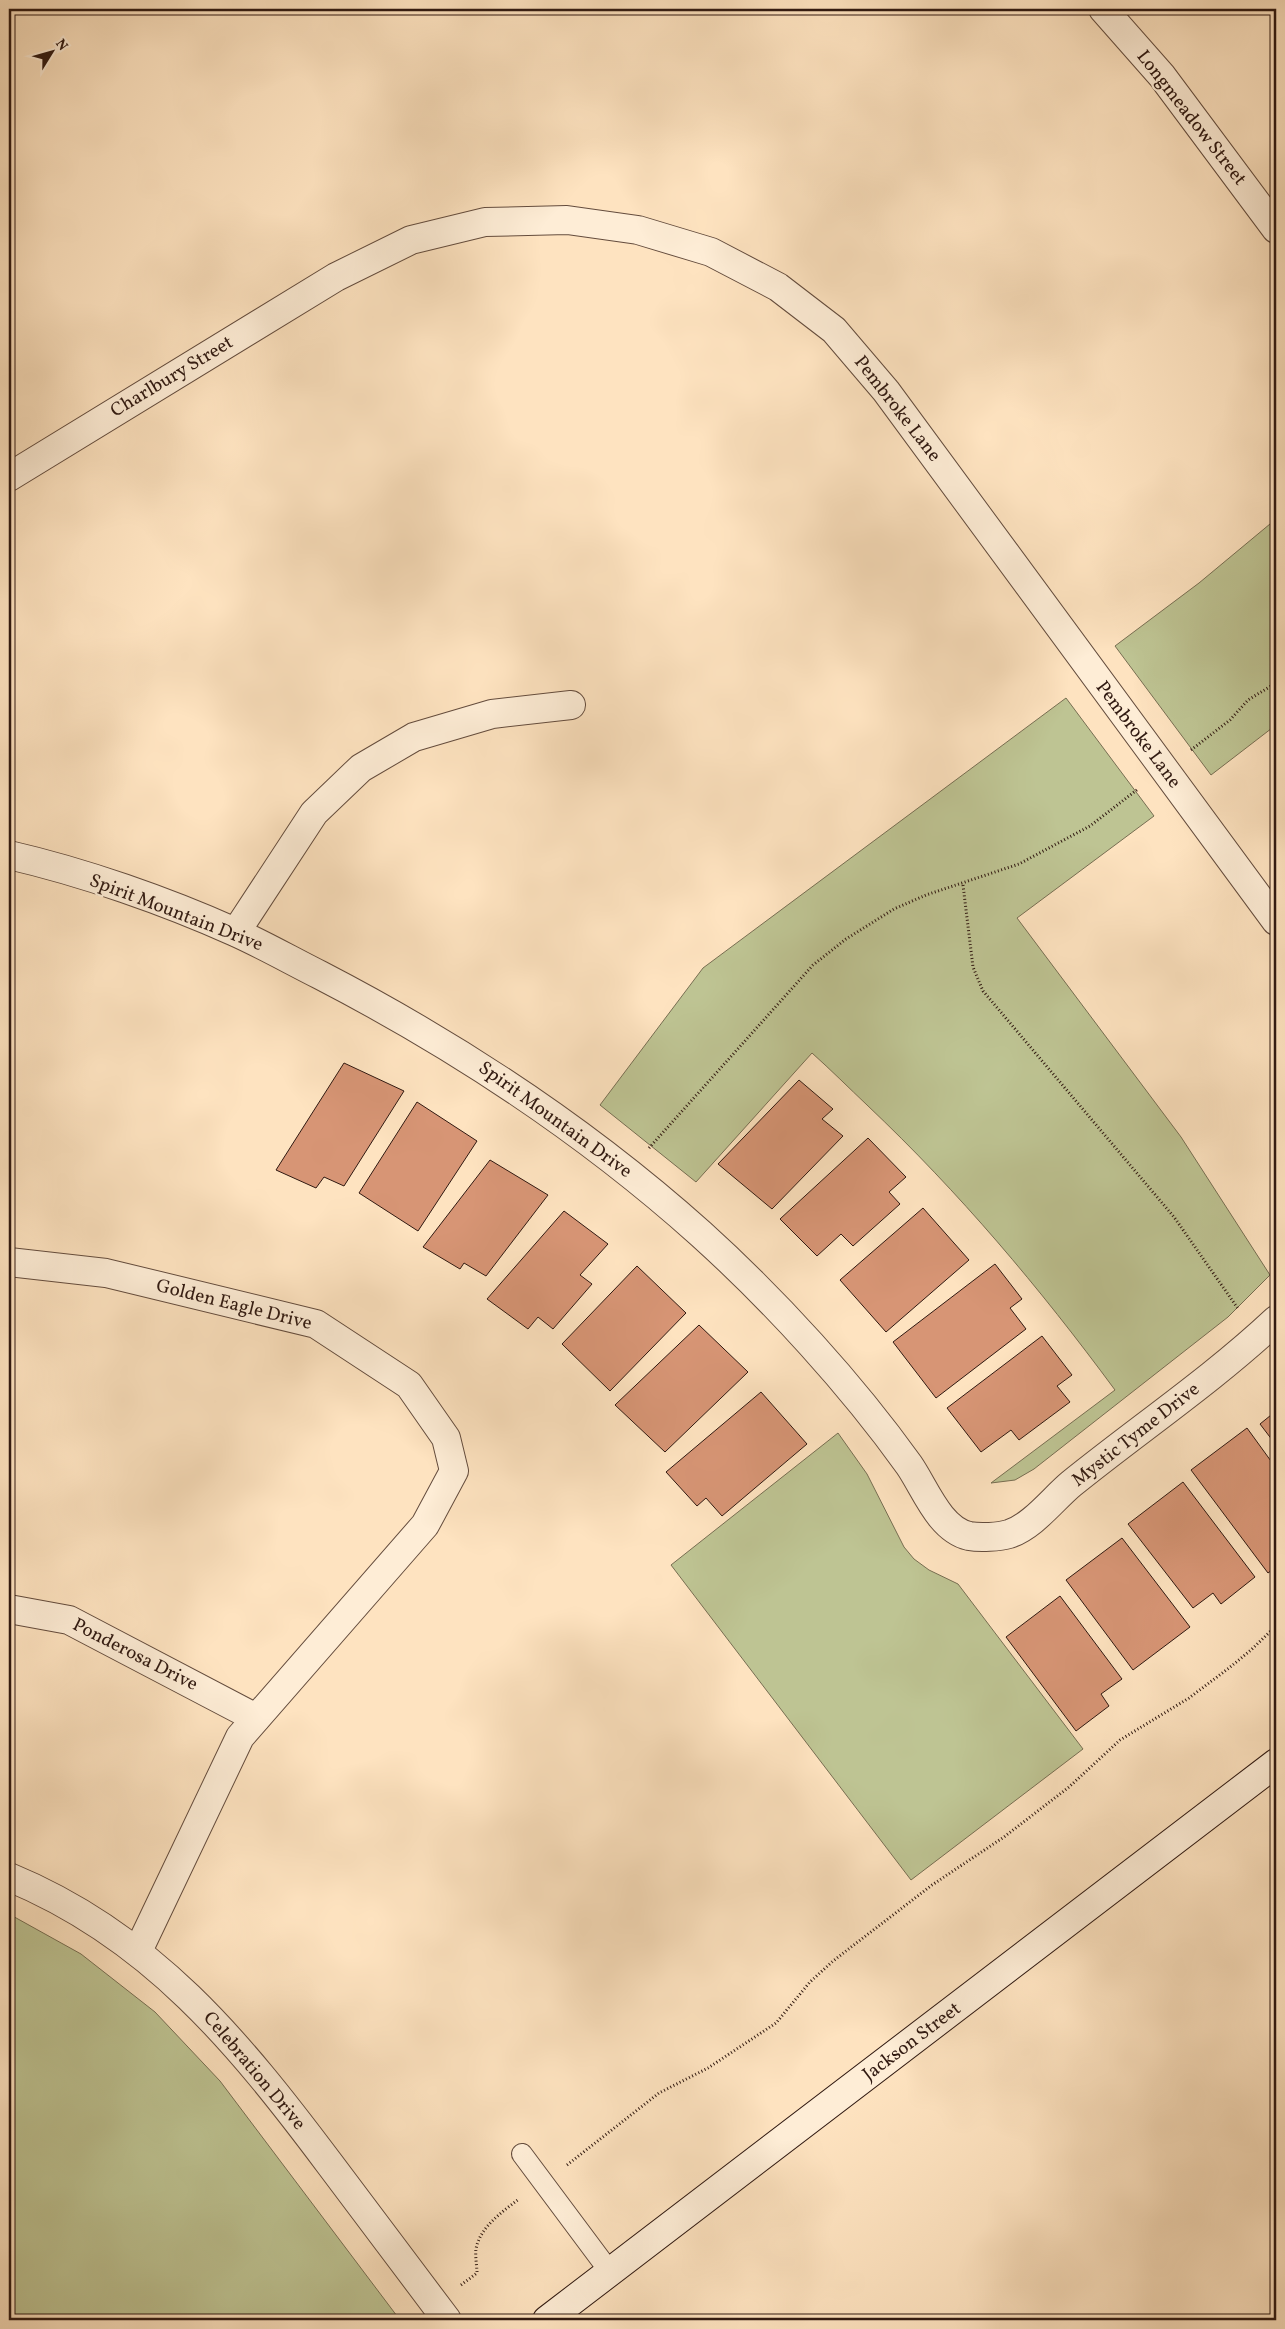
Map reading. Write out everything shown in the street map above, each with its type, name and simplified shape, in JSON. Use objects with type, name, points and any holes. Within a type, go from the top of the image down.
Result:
[{"type":"street","name":"Longmeadow Street","points":[[1103,9],[1162,76],[1276,229]]},
{"type":"street","name":"Pembroke Lane","points":[[336,277],[411,240],[485,222],[567,220],[638,230],[711,252],[778,287],[834,330],[886,392],[1276,921]]},
{"type":"street","name":"Charlbury Street","points":[[9,476],[336,277]]},
{"type":"street","points":[[236,932],[314,813],[361,768],[414,737],[492,714],[571,705]]},
{"type":"street","name":"Spirit Mountain Drive","points":[[9,855],[103,882],[236,932],[397,1015],[482,1067],[628,1171],[704,1237],[840,1378],[908,1464],[947,1524],[968,1536],[990,1536]]},
{"type":"street","name":"Golden Eagle Drive","points":[[9,1262],[106,1273],[316,1324],[409,1385],[446,1438],[454,1471],[425,1525],[256,1718]]},
{"type":"street","name":"Mystic Tyme Drive","points":[[990,1536],[1010,1534],[1030,1522],[1070,1486],[1242,1352],[1276,1320]]},
{"type":"street","name":"Ponderosa Drive","points":[[9,1609],[69,1620],[256,1718]]},
{"type":"street","points":[[138,1951],[240,1737],[256,1718]]},
{"type":"street","name":"Jackson Street","points":[[547,2320],[1276,1763]]},
{"type":"street","name":"Celebration Drive","points":[[9,1877],[82,1914],[138,1951],[188,1995],[230,2038],[272,2087],[447,2320]]},
{"type":"lane","points":[[522,2154],[610,2272]]},
{"type":"path","points":[[1192,749],[1230,720],[1248,700],[1276,683]]},
{"type":"path","points":[[652,1145],[813,965],[846,939],[894,909],[926,895],[1019,864],[1090,826],[1135,791]]},
{"type":"path","points":[[963,884],[973,967],[983,991],[1174,1217],[1237,1307]]},
{"type":"path","points":[[564,2167],[659,2094],[708,2068],[776,2023],[810,1982],[840,1955],[932,1884],[1004,1837],[1068,1787],[1120,1740],[1189,1698],[1221,1674],[1251,1650],[1276,1626]]},
{"type":"path","points":[[477,2273],[476,2249],[485,2230],[498,2216],[521,2198]]},
{"type":"green space","points":[[1276,519],[1276,725],[1211,775],[1115,646],[1199,583]]},
{"type":"green space","points":[[1066,698],[1154,816],[1017,918],[1181,1137],[1270,1275],[1228,1317],[1034,1469],[1015,1480],[991,1483],[1115,1390],[1057,1314],[997,1242],[934,1172],[867,1105],[812,1053],[696,1182],[600,1105],[703,968]]},
{"type":"green space","points":[[838,1433],[867,1474],[904,1547],[914,1559],[929,1570],[958,1584],[1083,1749],[911,1880],[671,1565]]},
{"type":"green space","points":[[9,1914],[81,1954],[155,2012],[220,2081],[400,2320],[9,2320]]},
{"type":"building","points":[[344,1063],[404,1091],[344,1186],[324,1177],[316,1188],[276,1170]]},
{"type":"building","points":[[799,1080],[833,1109],[822,1119],[843,1136],[772,1209],[718,1164]]},
{"type":"building","points":[[417,1102],[477,1141],[418,1231],[359,1193]]},
{"type":"building","points":[[868,1138],[906,1177],[889,1192],[900,1204],[853,1246],[841,1234],[817,1256],[780,1219]]},
{"type":"building","points":[[490,1160],[548,1195],[486,1276],[464,1263],[460,1269],[423,1247]]},
{"type":"building","points":[[923,1208],[969,1260],[886,1332],[840,1280]]},
{"type":"building","points":[[564,1211],[608,1244],[580,1275],[592,1284],[553,1329],[538,1317],[528,1329],[487,1299]]},
{"type":"building","points":[[995,1264],[1022,1299],[1010,1308],[1026,1329],[936,1398],[893,1342]]},
{"type":"building","points":[[637,1266],[686,1313],[610,1391],[562,1344]]},
{"type":"building","points":[[699,1325],[748,1372],[665,1452],[615,1405]]},
{"type":"building","points":[[1042,1336],[1072,1375],[1057,1386],[1070,1402],[1019,1440],[1011,1430],[981,1452],[947,1408]]},
{"type":"building","points":[[761,1392],[807,1444],[722,1516],[706,1498],[697,1506],[666,1472]]},
{"type":"building","points":[[1276,1411],[1276,1445],[1260,1424]]},
{"type":"building","points":[[1247,1428],[1276,1468],[1276,1567],[1268,1573],[1191,1470]]},
{"type":"building","points":[[1183,1482],[1255,1577],[1221,1604],[1213,1593],[1193,1608],[1128,1524]]},
{"type":"building","points":[[1122,1538],[1190,1627],[1133,1670],[1066,1580]]},
{"type":"building","points":[[1060,1596],[1122,1679],[1101,1694],[1109,1706],[1076,1731],[1006,1637]]}]
